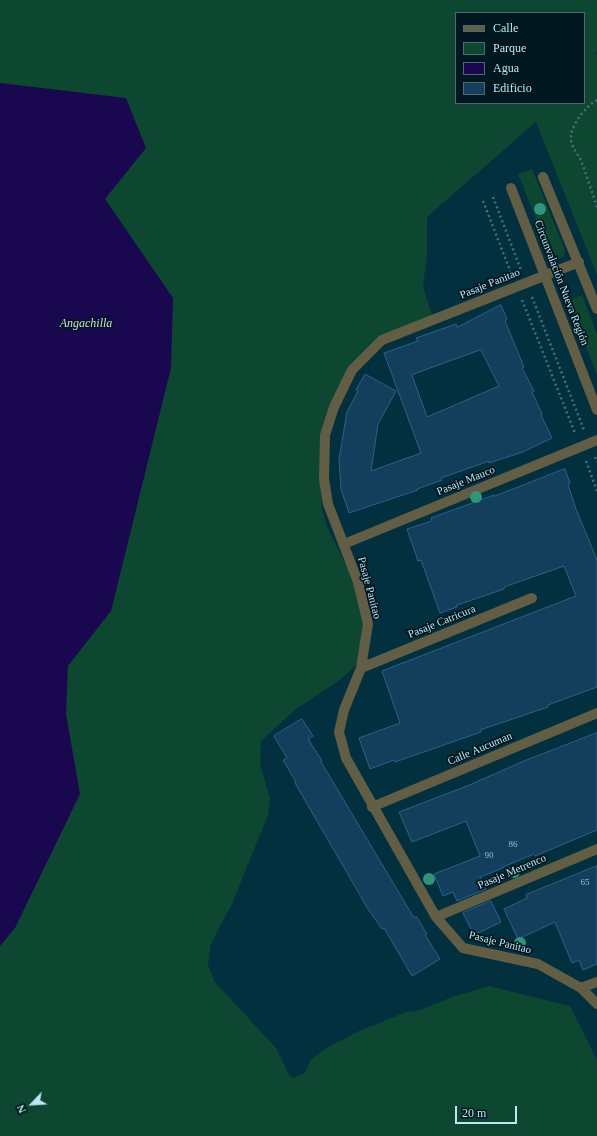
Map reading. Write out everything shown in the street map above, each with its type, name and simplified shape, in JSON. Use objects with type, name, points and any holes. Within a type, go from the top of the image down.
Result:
[{"type":"street","name":"Circunvalación Nueva Región","points":[[543,177],[597,309]]},
{"type":"street","name":"Circunvalación Nueva Región","points":[[511,188],[597,410]]},
{"type":"street","name":"Pasaje Panitao","points":[[579,262],[382,340],[352,370],[334,407],[325,435],[324,479],[327,498],[358,582],[368,624],[361,668],[344,710],[339,732],[346,758],[372,807],[436,917],[463,948],[538,964],[581,988],[597,1004]]},
{"type":"street","name":"Pasaje Mauco","points":[[344,544],[589,443]]},
{"type":"street","name":"Pasaje Catricura","points":[[361,668],[532,598]]},
{"type":"street","name":"Calle Aucuman","points":[[372,807],[597,713]]},
{"type":"street","name":"Pasaje Metrenco","points":[[436,917],[597,849]]},
{"type":"street","points":[[581,988],[597,982]]},
{"type":"path","points":[[597,100],[592,102],[574,125],[571,138],[574,150],[581,160],[597,207]]},
{"type":"path","points":[[493,197],[522,285],[589,443],[597,491]]},
{"type":"path","points":[[483,201],[522,285],[597,462]]},
{"type":"green space","points":[[0,0],[597,0],[597,51],[592,56],[597,53],[597,275],[536,122],[427,217],[427,256],[423,287],[434,321],[387,341],[366,360],[350,381],[327,427],[321,478],[322,509],[327,527],[360,593],[366,622],[361,661],[341,679],[296,709],[261,741],[260,764],[270,799],[268,815],[232,904],[211,943],[208,964],[214,981],[276,1048],[289,1075],[294,1078],[305,1073],[311,1059],[328,1047],[359,1031],[406,1012],[417,1011],[452,997],[489,986],[570,1006],[597,1060],[597,1136],[0,1136]]},
{"type":"green space","points":[[532,169],[565,250],[564,256],[558,259],[551,256],[518,174]]},
{"type":"green space","points":[[582,295],[597,334],[597,375],[568,300]]},
{"type":"water","name":"Angachilla","points":[[0,83],[126,98],[146,148],[105,199],[173,298],[171,368],[111,611],[68,666],[66,714],[80,794],[15,928],[0,946]]},
{"type":"building","points":[[501,305],[507,319],[505,321],[524,367],[522,368],[534,391],[532,392],[552,438],[523,452],[489,463],[489,461],[441,478],[442,480],[417,489],[418,490],[349,513],[341,489],[339,459],[347,412],[358,391],[356,390],[365,374],[396,391],[378,424],[371,471],[421,453],[384,353],[418,341],[416,338],[456,324],[457,327]],"holes":[[[481,350],[499,386],[427,417],[412,375]]]},
{"type":"building","points":[[565,469],[570,483],[568,485],[576,509],[597,560],[597,687],[548,705],[548,707],[480,730],[481,732],[395,762],[394,760],[370,769],[359,738],[400,723],[382,671],[576,596],[564,566],[504,587],[504,589],[457,605],[457,607],[440,613],[421,560],[418,561],[407,529],[432,521],[431,518]]},
{"type":"building","points":[[302,719],[313,736],[308,739],[322,761],[321,762],[414,918],[416,916],[427,934],[425,935],[440,959],[412,976],[384,928],[382,929],[368,909],[283,760],[287,758],[274,736]]},
{"type":"building","points":[[597,733],[597,830],[535,856],[534,854],[480,877],[486,889],[457,901],[453,892],[443,896],[434,874],[480,856],[466,821],[412,842],[399,812]]},
{"type":"building","points":[[597,866],[597,964],[583,970],[579,960],[572,963],[555,922],[518,939],[504,909],[527,898],[526,895]]},
{"type":"building","points":[[491,901],[501,922],[474,935],[463,913]]}]
